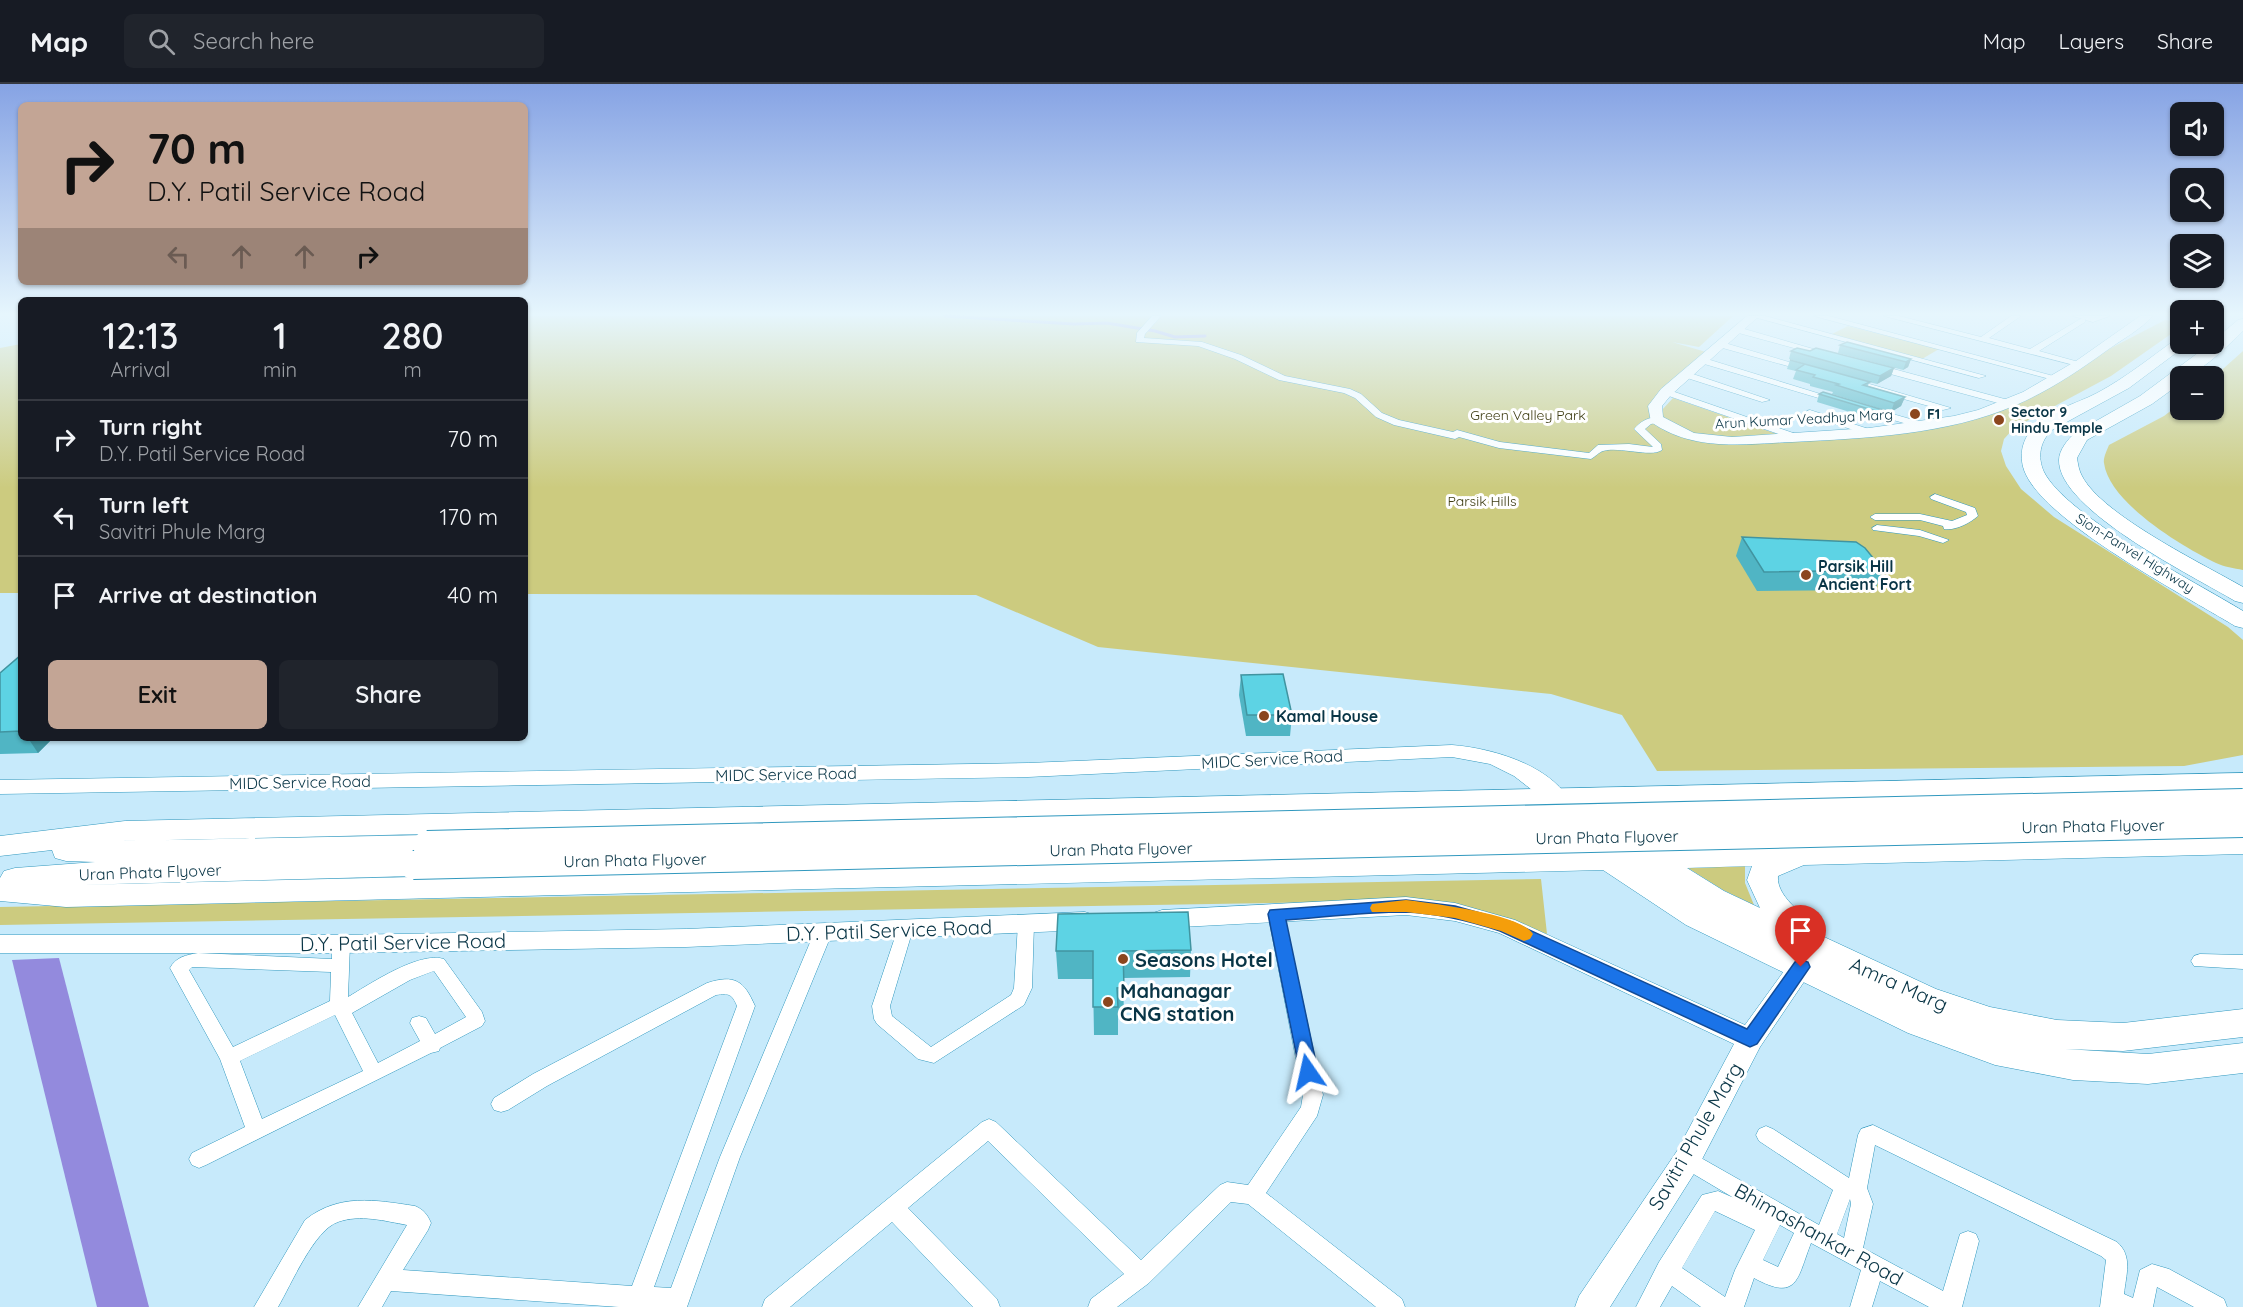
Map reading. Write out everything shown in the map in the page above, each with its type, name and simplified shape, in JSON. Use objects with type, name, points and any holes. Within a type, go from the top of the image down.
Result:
[{"type":"highway","name":"Sion-Panvel Highway","points":[[2141,373],[2046,426],[2032,441],[2030,460],[2040,482],[2063,507],[2080,520],[2243,621]]},
{"type":"highway","name":"Sion-Panvel Highway","points":[[2186,373],[2136,406],[2081,436],[2070,450],[2069,466],[2079,486],[2100,508],[2133,532],[2243,596]]},
{"type":"highway","points":[[0,847],[125,831],[1546,788],[1593,798],[2243,782]]},
{"type":"highway","name":"Amra Marg","points":[[1546,788],[1607,859],[1697,916],[1989,1021],[2057,1034],[2123,1037],[2243,1023]]},
{"type":"highway","name":"Amra Marg","points":[[1593,798],[1648,858],[1920,1023],[1995,1050],[2073,1065],[2148,1069],[2243,1058]]},
{"type":"highway","name":"Uran Phata Flyover","points":[[0,880],[86,873],[420,855],[2243,803]]},
{"type":"highway","name":"Uran Phata Flyover","points":[[0,847],[105,852],[420,855],[2243,823]]},
{"type":"highway","points":[[0,890],[66,896],[2243,844]]},
{"type":"highway","points":[[1808,957],[1766,892],[1762,874],[1770,867],[1810,854]]},
{"type":"highway","points":[[1546,861],[1613,877],[1644,889],[1697,916]]},
{"type":"street","points":[[1272,373],[1282,378],[1347,391],[1358,396],[1378,415],[1397,423],[1455,436],[1456,433],[1468,435],[1499,445],[1591,456],[1598,448],[1629,447],[1657,450],[1658,446],[1639,429],[1648,421],[1659,420],[1655,406],[1666,392],[1689,373]]},
{"type":"street","points":[[1745,373],[1921,425]]},
{"type":"street","points":[[1899,373],[2009,403]]},
{"type":"street","points":[[1971,373],[1982,376]]},
{"type":"street","points":[[2038,373],[2057,378]]},
{"type":"street","name":"Arun Kumar Veadhya Marg","points":[[1659,420],[1674,431],[1701,439],[1872,433],[1921,425],[2009,403],[2066,373]]},
{"type":"street","points":[[1687,375],[1765,400]]},
{"type":"street","points":[[1838,378],[1946,408]]},
{"type":"street","points":[[1666,392],[1796,437]]},
{"type":"street","points":[[1810,413],[1872,433]]},
{"type":"street","points":[[1935,497],[1971,510],[1973,516],[1955,525],[1947,528],[1958,535],[1940,542],[1920,533],[1876,523],[1920,517],[1955,525]]},
{"type":"street","name":"MIDC Service Road","points":[[0,787],[1017,770],[1452,752],[1483,754],[1500,759],[1546,788]]},
{"type":"street","points":[[1144,920],[1406,906],[1455,912],[1506,926],[1750,1039]]},
{"type":"street","points":[[1253,1195],[1310,1110],[1313,1095],[1276,914]]},
{"type":"street","name":"D.Y. Patil Service Road","points":[[0,944],[341,955],[1109,921]]},
{"type":"street","points":[[904,929],[881,1006],[883,1019],[925,1054],[934,1055],[1017,1000],[1023,988],[1026,924]]},
{"type":"street","points":[[385,1280],[613,1301],[639,1297],[677,1303],[730,1157],[823,933]]},
{"type":"street","points":[[257,1131],[229,1058],[179,968],[188,961],[341,955],[340,1007],[374,1074]]},
{"type":"street","name":"Savitri Phule Marg","points":[[1591,1307],[1687,1160],[1750,1039],[1808,957]]},
{"type":"street","points":[[2200,961],[2243,962]]},
{"type":"street","points":[[198,1159],[432,1046],[470,1026],[476,1022],[476,1017],[438,964],[418,968],[397,985],[340,1007],[229,1058]]},
{"type":"street","points":[[501,1104],[540,1080],[713,988],[730,986],[740,992],[746,1006],[639,1297]]},
{"type":"street","points":[[419,1023],[432,1046]]},
{"type":"street","points":[[773,1307],[989,1128],[1141,1275]]},
{"type":"street","points":[[1851,1253],[1862,1204],[1857,1188],[1866,1141],[1868,1135],[1873,1134],[2109,1249],[2117,1260],[2116,1305]]},
{"type":"street","points":[[1750,1264],[1776,1278],[1784,1278],[1844,1188],[1839,1182],[1766,1135]]},
{"type":"street","name":"Bhimashankar Road","points":[[1687,1160],[1772,1218],[1815,1234],[1950,1307]]},
{"type":"street","points":[[1100,1307],[1141,1275],[1227,1192],[1253,1195],[1395,1307]]},
{"type":"street","points":[[1647,1307],[1709,1202],[1718,1201],[1772,1218],[1733,1307]]},
{"type":"street","points":[[265,1307],[314,1227],[323,1217],[360,1208],[415,1216],[420,1223],[369,1307]]},
{"type":"street","points":[[893,1208],[989,1307]]},
{"type":"street","points":[[1950,1307],[1968,1241]]},
{"type":"street","points":[[1861,1307],[1874,1265]]},
{"type":"street","points":[[1667,1270],[1720,1307]]},
{"type":"street","points":[[2142,1307],[2148,1278],[2152,1275],[2161,1277],[2217,1307]]},
{"type":"green space","points":[[0,373],[18,373],[18,593],[0,593]]},
{"type":"green space","name":"Parsik Hills","points":[[528,373],[1683,373],[1649,405],[1664,420],[1662,410],[1673,398],[1777,434],[1747,436],[1804,439],[1976,418],[2063,373],[2115,373],[2014,428],[2004,439],[2001,451],[2006,466],[2021,489],[2054,517],[2228,627],[2243,640],[2243,755],[2184,766],[1657,771],[1622,715],[1551,694],[1098,647],[976,595],[528,594]]},
{"type":"green space","points":[[2224,373],[2243,373],[2243,570],[2216,563],[2167,535],[2133,508],[2109,478],[2104,461],[2109,445],[2170,411],[2170,420],[2224,420]]},
{"type":"green space","points":[[1745,866],[1745,883],[1754,905],[1723,890],[1688,868]]},
{"type":"green space","points":[[1541,879],[1547,934],[1507,919],[1323,902],[0,925],[0,907]]},
{"type":"shaded area","points":[[59,958],[149,1307],[97,1307],[12,960]]},
{"type":"building","points":[[1808,373],[1838,373],[1870,382],[1863,385],[1905,397],[1894,403],[1813,377],[1815,375]]},
{"type":"building","points":[[1870,373],[1885,373],[1880,376]]},
{"type":"building","points":[[1823,392],[1883,410],[1879,412],[1819,394]]},
{"type":"building","points":[[1742,537],[1856,542],[1865,548],[1883,570],[1764,572]]},
{"type":"building","points":[[18,658],[18,731],[0,732],[0,673]]},
{"type":"building","points":[[1283,674],[1292,715],[1247,715],[1241,675]]},
{"type":"building","points":[[1188,912],[1191,950],[1123,951],[1124,987],[1117,988],[1118,1007],[1093,1007],[1093,951],[1056,951],[1058,914]]},
{"type":"slow traffic","points":[[1378,908],[1406,906],[1455,912],[1481,918],[1524,934]]},
{"type":"place","name":"F1","points":[[1915,414]]},
{"type":"place","name":"Sector 9 Hindu Temple","points":[[1999,420]]},
{"type":"place","name":"Parsik Hill Ancient Fort","points":[[1806,575]]},
{"type":"place","name":"Kamal House","points":[[1264,716]]},
{"type":"place","name":"Seasons Hotel","points":[[1123,959]]},
{"type":"place","name":"Mahanagar CNG station","points":[[1108,1002]]},
{"type":"route","points":[[1308,1072],[1276,914],[1406,906],[1455,912],[1481,918],[1506,926],[1750,1039],[1801,967]]},
{"type":"park label","name":"Green Valley Park","points":[[1528,415]]}]
